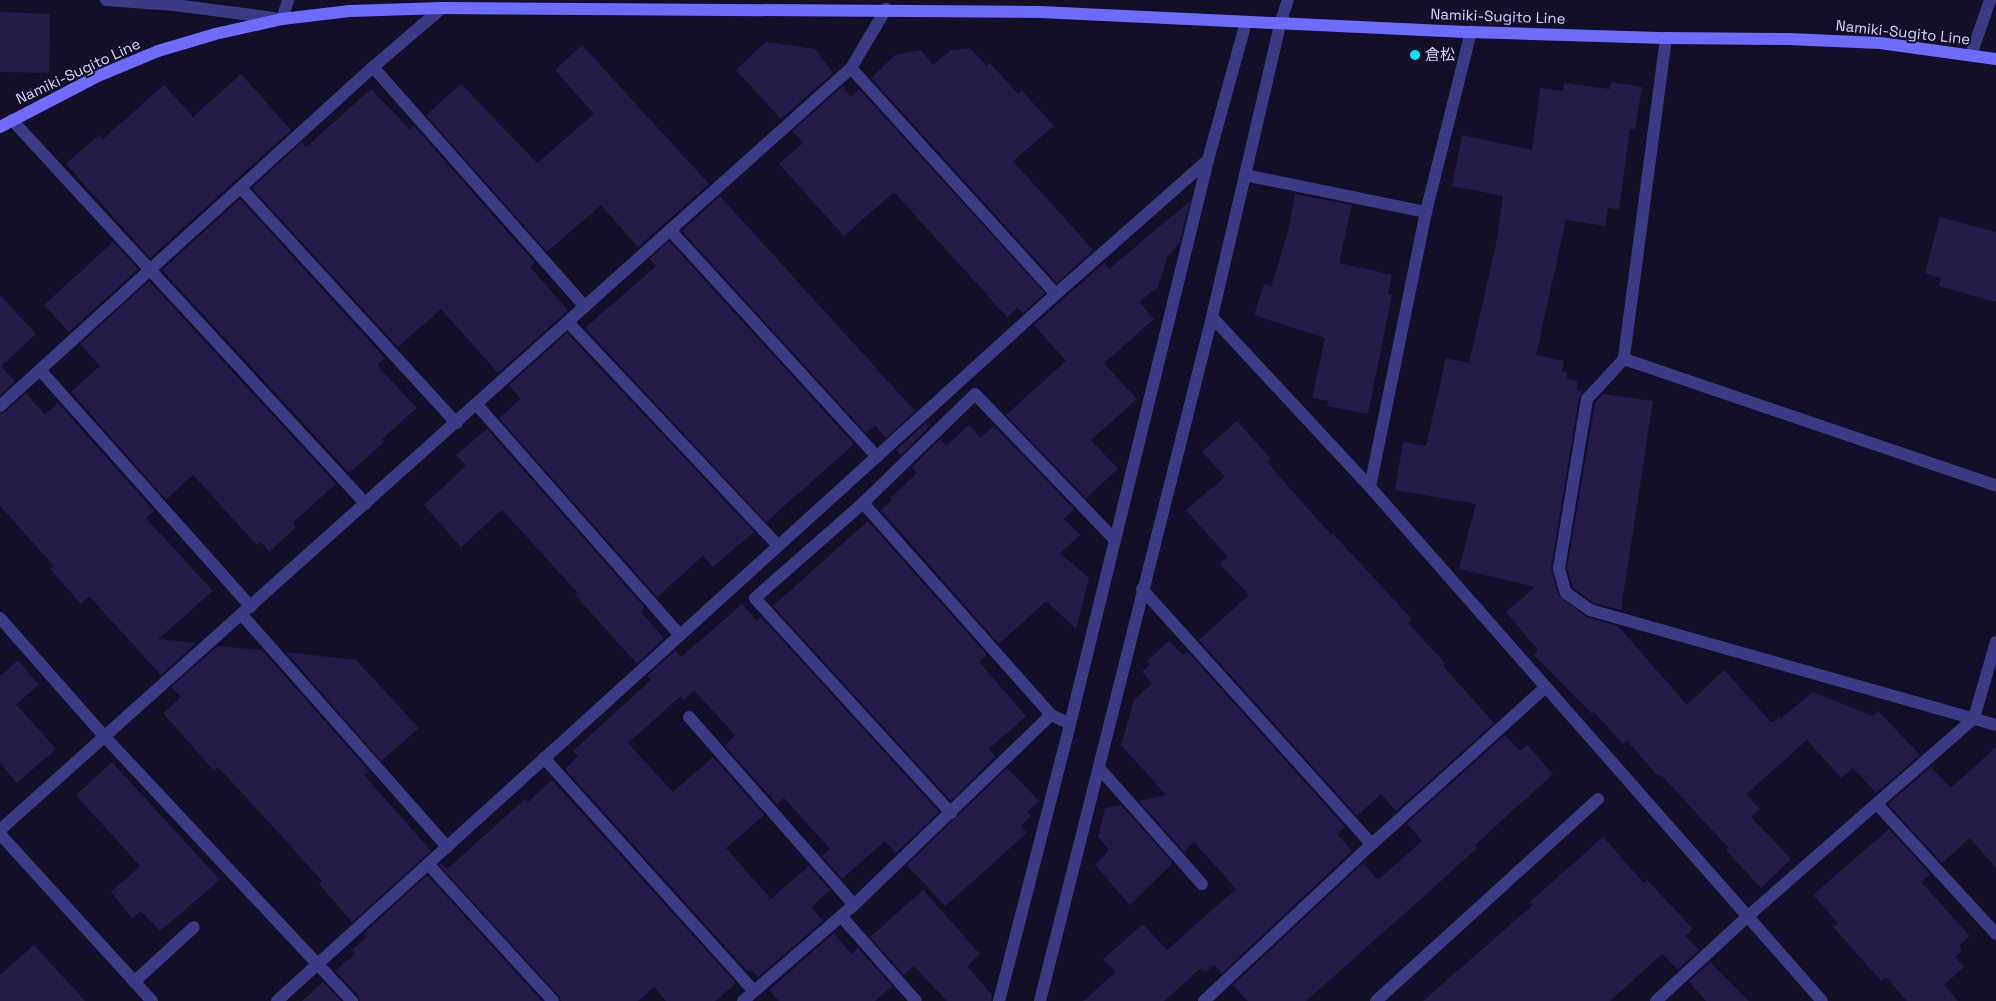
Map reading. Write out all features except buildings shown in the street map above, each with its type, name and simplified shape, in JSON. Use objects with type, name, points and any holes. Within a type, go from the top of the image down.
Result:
[{"type":"main road","name":"Namiki-Sugito Line","points":[[0,127],[98,76],[158,51],[215,34],[282,19],[350,10],[713,5],[1040,12],[1471,32],[1666,38],[1788,38],[1880,43],[1996,59]]},
{"type":"street","points":[[106,0],[174,5],[282,19],[288,0]]},
{"type":"street","points":[[1040,1001],[1142,589],[1212,317],[1280,24],[1288,0]]},
{"type":"street","points":[[1971,56],[1990,0]]},
{"type":"street","points":[[1,403],[151,270],[373,67],[442,8]]},
{"type":"street","points":[[0,830],[477,405],[851,68],[886,10]]},
{"type":"street","points":[[999,1001],[1070,724],[1208,160],[1246,22]]},
{"type":"street","points":[[1370,487],[1426,212],[1471,32]]},
{"type":"street","points":[[1666,38],[1624,359],[1587,399],[1559,570],[1566,593],[1590,610],[1996,725]]},
{"type":"street","points":[[373,67],[585,307]]},
{"type":"street","points":[[851,68],[1056,294]]},
{"type":"street","points":[[12,120],[366,504]]},
{"type":"street","points":[[277,1001],[1056,294],[1208,160]]},
{"type":"street","points":[[1245,176],[1426,212]]},
{"type":"street","points":[[241,188],[456,423]]},
{"type":"street","points":[[670,230],[877,457]]},
{"type":"street","points":[[1212,317],[1370,487],[1822,1001]]},
{"type":"street","points":[[568,322],[778,546]]},
{"type":"street","points":[[1624,359],[1996,486]]},
{"type":"street","points":[[40,370],[447,847]]},
{"type":"street","points":[[951,813],[755,598],[863,503],[975,394],[1115,540]]},
{"type":"street","points":[[477,405],[680,635]]},
{"type":"street","points":[[863,503],[1051,715],[1070,724]]},
{"type":"street","points":[[1142,589],[1372,844]]},
{"type":"street","points":[[0,618],[105,737],[352,1001]]},
{"type":"street","points":[[1656,1001],[1747,917],[1974,718],[1996,642]]},
{"type":"street","points":[[1204,1001],[1372,844],[1546,687]]},
{"type":"street","points":[[743,1001],[854,905],[1051,715]]},
{"type":"street","points":[[689,717],[854,905]]},
{"type":"street","points":[[544,758],[754,991]]},
{"type":"street","points":[[1099,768],[1202,884]]},
{"type":"street","points":[[1376,1001],[1598,799]]},
{"type":"street","points":[[1877,804],[1996,934]]},
{"type":"street","points":[[0,834],[152,1001]]},
{"type":"street","points":[[428,864],[553,1001]]},
{"type":"street","points":[[841,916],[916,1001]]},
{"type":"street","points":[[134,982],[194,927]]},
{"type":"place","name":"倉松","points":[[1415,55]]}]
